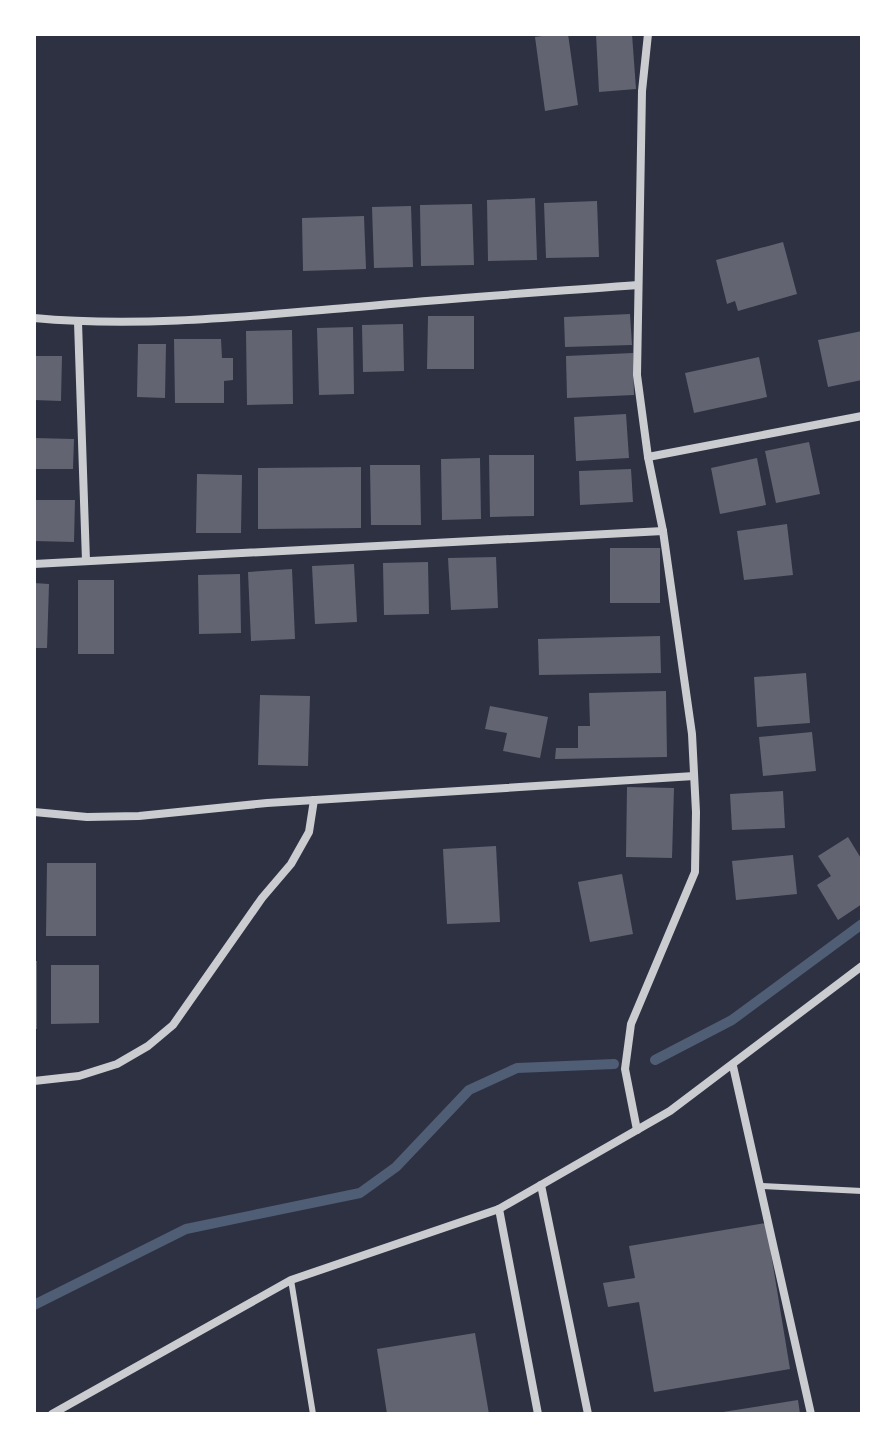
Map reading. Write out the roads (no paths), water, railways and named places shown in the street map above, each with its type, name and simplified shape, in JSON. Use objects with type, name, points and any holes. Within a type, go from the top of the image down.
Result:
[{"type":"street","points":[[637,1130],[625,1069],[631,1024],[695,872],[692,734],[637,375],[642,91],[648,34]]},
{"type":"street","points":[[34,318],[78,322],[272,314],[638,285]]},
{"type":"street","points":[[78,322],[86,561]]},
{"type":"street","points":[[648,457],[862,416]]},
{"type":"street","points":[[34,564],[663,531]]},
{"type":"street","points":[[34,812],[87,817],[139,816],[314,800],[694,776]]},
{"type":"street","points":[[34,1081],[79,1076],[117,1064],[148,1046],[173,1025],[262,898],[291,864],[309,832],[314,800]]},
{"type":"street","points":[[52,1414],[291,1280],[499,1209],[670,1111],[862,966]]},
{"type":"street","points":[[733,1066],[811,1414]]},
{"type":"street","points":[[541,1185],[588,1414]]},
{"type":"street","points":[[499,1209],[538,1414]]},
{"type":"lane","points":[[762,1186],[862,1191]]},
{"type":"lane","points":[[291,1280],[313,1414]]},
{"type":"waterway","points":[[655,1060],[732,1020],[862,924]]},
{"type":"waterway","points":[[34,1305],[186,1229],[360,1193],[396,1167],[469,1090],[517,1068],[614,1064]]}]
